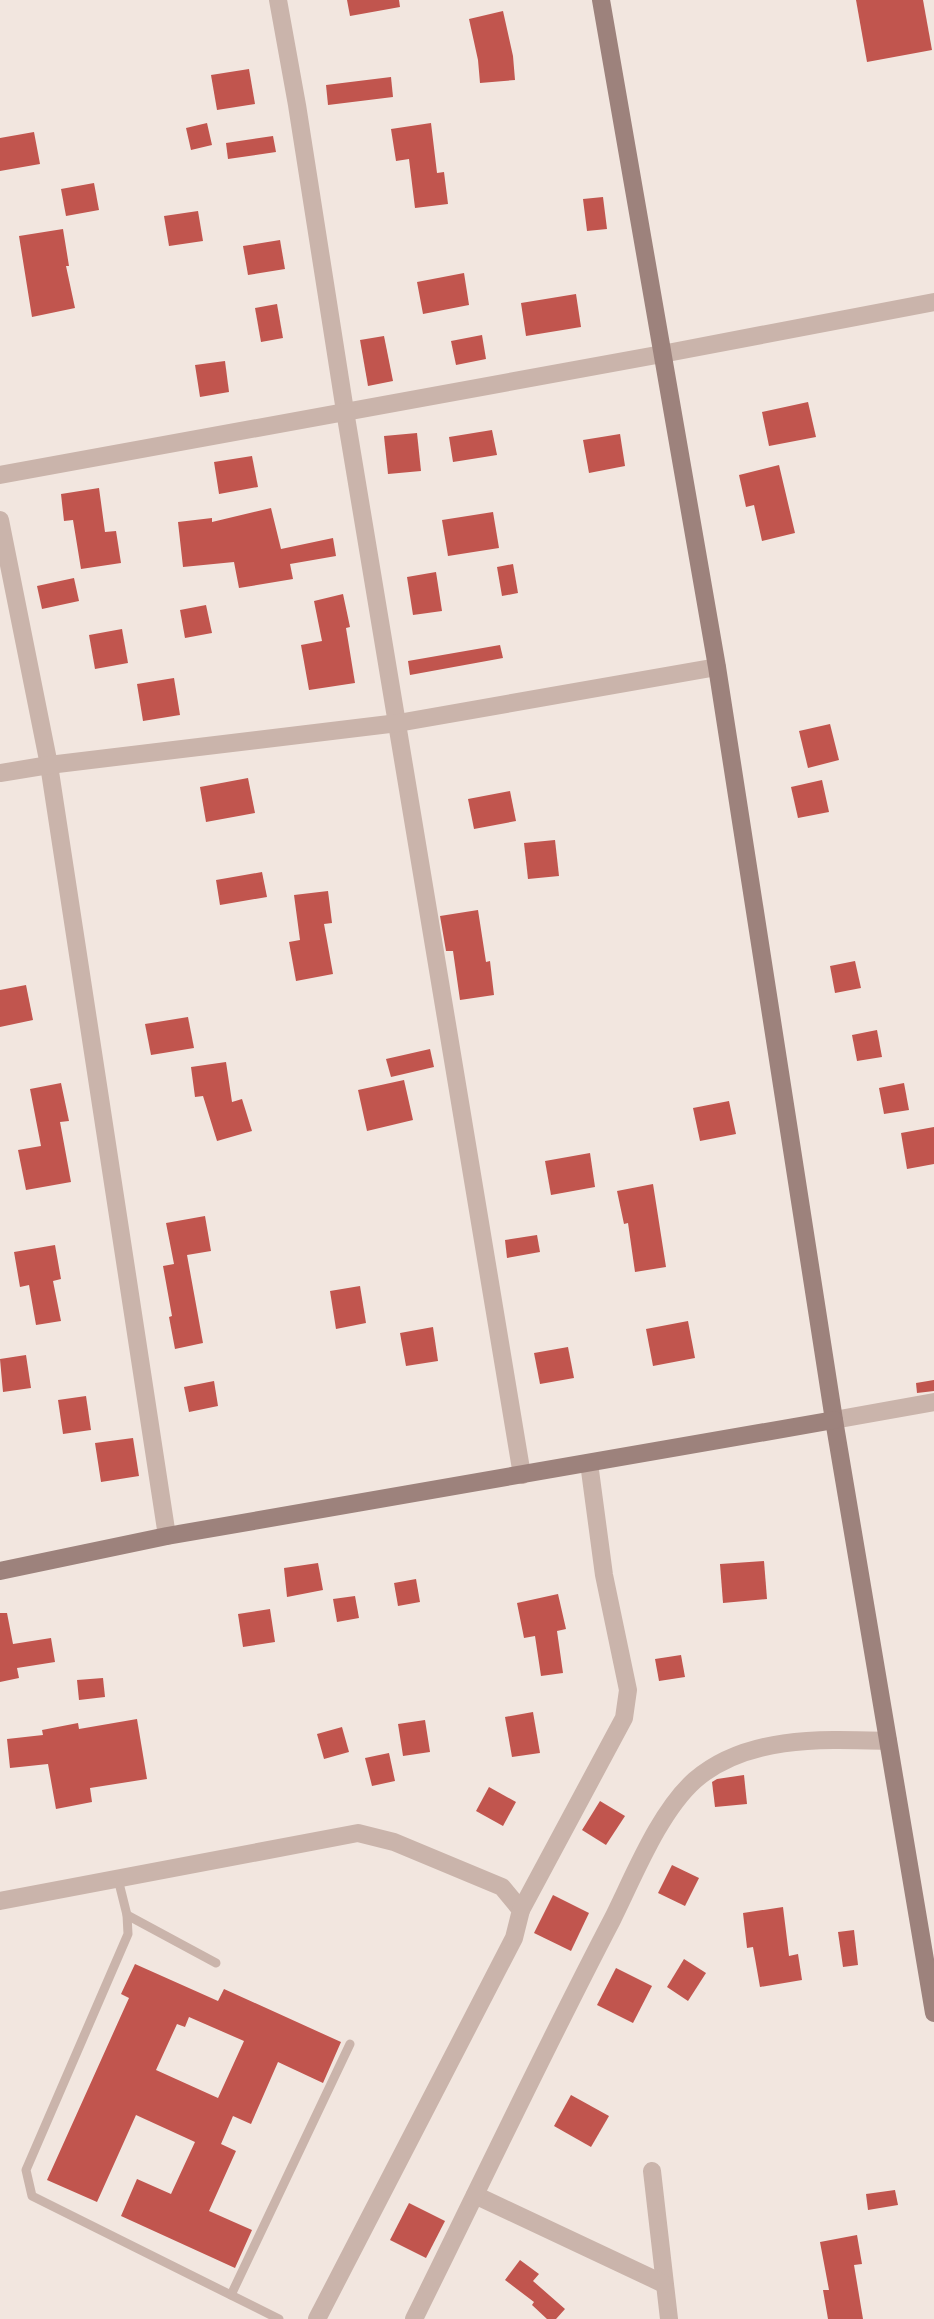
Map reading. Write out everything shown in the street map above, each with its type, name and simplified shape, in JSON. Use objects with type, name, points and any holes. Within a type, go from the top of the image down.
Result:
[{"type":"street","points":[[278,0],[522,1475]]},
{"type":"street","points":[[601,0],[716,667],[834,1420],[934,2013]]},
{"type":"street","points":[[0,475],[934,302]]},
{"type":"street","points":[[0,520],[49,765],[167,1536]]},
{"type":"street","points":[[0,773],[398,723],[716,667]]},
{"type":"street","points":[[0,1571],[167,1536],[934,1402]]},
{"type":"street","points":[[317,2319],[514,1938],[521,1910],[624,1718],[628,1690],[604,1575],[589,1463]]},
{"type":"street","points":[[414,2319],[599,1944],[670,1807],[696,1779],[730,1757],[779,1744],[833,1740],[888,1741]]},
{"type":"street","points":[[0,1901],[358,1833],[394,1842],[502,1887],[521,1910]]},
{"type":"street","points":[[652,2171],[668,2319]]},
{"type":"street","points":[[475,2195],[664,2284]]},
{"type":"lane","points":[[118,1879],[127,1915],[128,1934],[26,2170],[32,2196],[279,2319]]},
{"type":"lane","points":[[127,1915],[216,1963]]},
{"type":"lane","points":[[232,2295],[350,2044]]},
{"type":"building","points":[[347,0],[399,0],[400,7],[350,16]]},
{"type":"building","points":[[856,0],[923,0],[932,50],[867,62]]},
{"type":"building","points":[[503,11],[513,56],[515,80],[480,83],[469,19]]},
{"type":"building","points":[[249,69],[255,104],[217,110],[211,75]]},
{"type":"building","points":[[391,77],[393,97],[328,105],[326,85]]},
{"type":"building","points":[[207,123],[212,145],[191,150],[186,128]]},
{"type":"building","points":[[431,123],[437,173],[444,172],[448,204],[415,208],[409,159],[396,161],[391,129]]},
{"type":"building","points":[[34,132],[40,164],[0,171],[0,138]]},
{"type":"building","points":[[273,136],[276,152],[228,159],[226,143]]},
{"type":"building","points":[[94,183],[99,210],[66,216],[61,189]]},
{"type":"building","points":[[603,197],[607,229],[587,231],[583,199]]},
{"type":"building","points":[[198,211],[203,241],[169,246],[164,216]]},
{"type":"building","points":[[63,229],[69,266],[66,266],[75,308],[32,317],[19,236]]},
{"type":"building","points":[[280,240],[285,269],[248,275],[243,246]]},
{"type":"building","points":[[464,273],[469,305],[423,314],[417,282]]},
{"type":"building","points":[[576,294],[581,327],[526,336],[521,303]]},
{"type":"building","points":[[277,304],[283,338],[261,342],[255,308]]},
{"type":"building","points":[[482,335],[486,359],[456,365],[451,341]]},
{"type":"building","points":[[384,336],[393,381],[368,386],[360,340]]},
{"type":"building","points":[[225,361],[229,392],[200,397],[195,365]]},
{"type":"building","points":[[808,402],[816,437],[769,446],[762,412]]},
{"type":"building","points":[[492,430],[497,455],[453,462],[449,437]]},
{"type":"building","points":[[417,433],[421,471],[388,474],[384,436]]},
{"type":"building","points":[[620,434],[625,466],[589,473],[583,440]]},
{"type":"building","points":[[252,456],[258,487],[219,494],[214,462]]},
{"type":"building","points":[[779,465],[795,533],[762,541],[754,505],[746,507],[739,475]]},
{"type":"building","points":[[99,488],[105,532],[116,531],[121,563],[81,569],[73,520],[64,521],[61,494]]},
{"type":"building","points":[[271,508],[281,549],[333,538],[336,556],[290,564],[293,579],[239,588],[234,562],[183,567],[178,522],[212,518],[212,522]]},
{"type":"building","points":[[493,512],[499,548],[448,556],[442,520]]},
{"type":"building","points":[[513,564],[518,593],[502,596],[497,567]]},
{"type":"building","points":[[436,572],[442,611],[413,615],[407,577]]},
{"type":"building","points":[[74,578],[79,601],[42,609],[37,586]]},
{"type":"building","points":[[343,594],[350,627],[346,628],[355,683],[309,690],[301,645],[322,641],[314,601]]},
{"type":"building","points":[[206,605],[212,633],[185,638],[180,610]]},
{"type":"building","points":[[122,629],[128,663],[95,669],[89,635]]},
{"type":"building","points":[[500,645],[503,658],[410,675],[408,661]]},
{"type":"building","points":[[174,678],[180,715],[143,721],[137,684]]},
{"type":"building","points":[[830,724],[839,760],[808,768],[799,731]]},
{"type":"building","points":[[248,778],[255,813],[206,822],[200,787]]},
{"type":"building","points":[[822,780],[829,812],[798,818],[791,787]]},
{"type":"building","points":[[510,791],[516,821],[474,829],[468,799]]},
{"type":"building","points":[[555,840],[559,876],[528,879],[524,843]]},
{"type":"building","points":[[262,872],[267,897],[220,905],[216,880]]},
{"type":"building","points":[[328,891],[332,923],[324,924],[333,974],[296,981],[289,942],[300,940],[294,895]]},
{"type":"building","points":[[478,910],[486,962],[490,961],[494,995],[460,1000],[453,951],[446,951],[440,916]]},
{"type":"building","points":[[855,961],[861,988],[835,993],[830,966]]},
{"type":"building","points":[[26,985],[33,1020],[0,1027],[0,990]]},
{"type":"building","points":[[188,1017],[194,1048],[151,1055],[145,1024]]},
{"type":"building","points":[[877,1030],[882,1057],[857,1061],[852,1035]]},
{"type":"building","points":[[430,1049],[434,1067],[391,1077],[386,1059]]},
{"type":"building","points":[[226,1062],[232,1102],[242,1099],[252,1131],[217,1141],[203,1096],[195,1097],[191,1067]]},
{"type":"building","points":[[404,1080],[413,1120],[367,1131],[358,1090]]},
{"type":"building","points":[[61,1083],[69,1121],[60,1122],[71,1182],[26,1190],[18,1150],[41,1146],[30,1089]]},
{"type":"building","points":[[904,1083],[909,1110],[884,1114],[879,1088]]},
{"type":"building","points":[[729,1101],[736,1134],[700,1141],[693,1108]]},
{"type":"building","points":[[934,1127],[934,1164],[907,1169],[901,1133]]},
{"type":"building","points":[[590,1153],[595,1187],[551,1195],[545,1161]]},
{"type":"building","points":[[653,1184],[666,1267],[635,1272],[628,1223],[624,1224],[617,1191]]},
{"type":"building","points":[[205,1216],[211,1251],[187,1255],[203,1343],[175,1349],[163,1266],[174,1264],[166,1223]]},
{"type":"building","points":[[537,1235],[540,1252],[507,1258],[505,1240]]},
{"type":"building","points":[[55,1245],[61,1279],[53,1281],[61,1321],[36,1325],[29,1285],[20,1287],[14,1252]]},
{"type":"building","points":[[360,1286],[366,1323],[336,1329],[330,1291]]},
{"type":"building","points":[[688,1321],[695,1358],[653,1366],[646,1329]]},
{"type":"building","points":[[433,1327],[438,1361],[406,1366],[400,1333]]},
{"type":"building","points":[[568,1347],[574,1378],[540,1384],[534,1353]]},
{"type":"building","points":[[26,1355],[31,1388],[3,1392],[0,1359]]},
{"type":"building","points":[[934,1380],[934,1391],[917,1393],[916,1383]]},
{"type":"building","points":[[214,1381],[218,1406],[189,1412],[184,1387]]},
{"type":"building","points":[[86,1396],[91,1430],[63,1434],[58,1400]]},
{"type":"building","points":[[133,1438],[139,1476],[101,1482],[95,1443]]},
{"type":"building","points":[[764,1561],[767,1599],[723,1603],[720,1564]]},
{"type":"building","points":[[318,1563],[323,1590],[287,1597],[284,1568]]},
{"type":"building","points":[[416,1579],[420,1602],[398,1606],[394,1583]]},
{"type":"building","points":[[558,1594],[566,1629],[557,1631],[563,1673],[541,1676],[535,1636],[524,1638],[517,1603]]},
{"type":"building","points":[[355,1596],[359,1618],[337,1622],[333,1599]]},
{"type":"building","points":[[270,1609],[275,1642],[243,1647],[238,1614]]},
{"type":"building","points":[[0,1613],[7,1613],[13,1644],[51,1638],[55,1662],[17,1668],[19,1678],[0,1682]]},
{"type":"building","points":[[681,1655],[685,1677],[659,1681],[655,1659]]},
{"type":"building","points":[[103,1678],[105,1697],[79,1700],[77,1680]]},
{"type":"building","points":[[533,1712],[540,1753],[512,1757],[505,1717]]},
{"type":"building","points":[[137,1719],[147,1779],[90,1788],[92,1802],[56,1809],[48,1764],[10,1768],[7,1739],[43,1735],[42,1730],[78,1723],[79,1729]]},
{"type":"building","points":[[425,1720],[430,1752],[403,1756],[398,1724]]},
{"type":"building","points":[[342,1727],[349,1752],[324,1759],[317,1734]]},
{"type":"building","points":[[389,1753],[395,1781],[372,1786],[365,1758]]},
{"type":"building","points":[[744,1775],[747,1804],[715,1807],[712,1782]]},
{"type":"building","points":[[489,1787],[516,1802],[503,1826],[476,1811]]},
{"type":"building","points":[[600,1801],[625,1816],[606,1845],[582,1830]]},
{"type":"building","points":[[672,1865],[699,1878],[685,1906],[658,1893]]},
{"type":"building","points":[[553,1895],[589,1913],[571,1951],[534,1933]]},
{"type":"building","points":[[783,1907],[789,1956],[798,1954],[802,1980],[760,1987],[753,1947],[747,1948],[743,1913]]},
{"type":"building","points":[[854,1930],[858,1965],[843,1967],[838,1932]]},
{"type":"building","points":[[684,1959],[706,1973],[688,2001],[667,1987]]},
{"type":"building","points":[[135,1964],[218,2001],[224,1989],[341,2042],[323,2083],[278,2062],[251,2124],[233,2116],[221,2144],[236,2151],[209,2211],[252,2230],[235,2268],[121,2216],[137,2179],[171,2194],[195,2142],[136,2115],[97,2202],[47,2180],[129,1998],[121,1994]],"holes":[[[189,2017],[244,2041],[218,2098],[156,2070],[177,2024],[185,2027]]]},
{"type":"building","points":[[616,1968],[652,1986],[633,2023],[597,2005]]},
{"type":"building","points":[[571,2095],[609,2116],[591,2147],[554,2126]]},
{"type":"building","points":[[895,2190],[898,2205],[868,2210],[866,2194]]},
{"type":"building","points":[[409,2203],[445,2221],[426,2258],[390,2240]]},
{"type":"building","points":[[857,2235],[862,2264],[854,2265],[863,2319],[828,2319],[823,2290],[829,2290],[820,2242]]},
{"type":"building","points":[[520,2260],[539,2274],[533,2281],[565,2309],[556,2319],[547,2319],[532,2305],[534,2302],[505,2280]]}]
